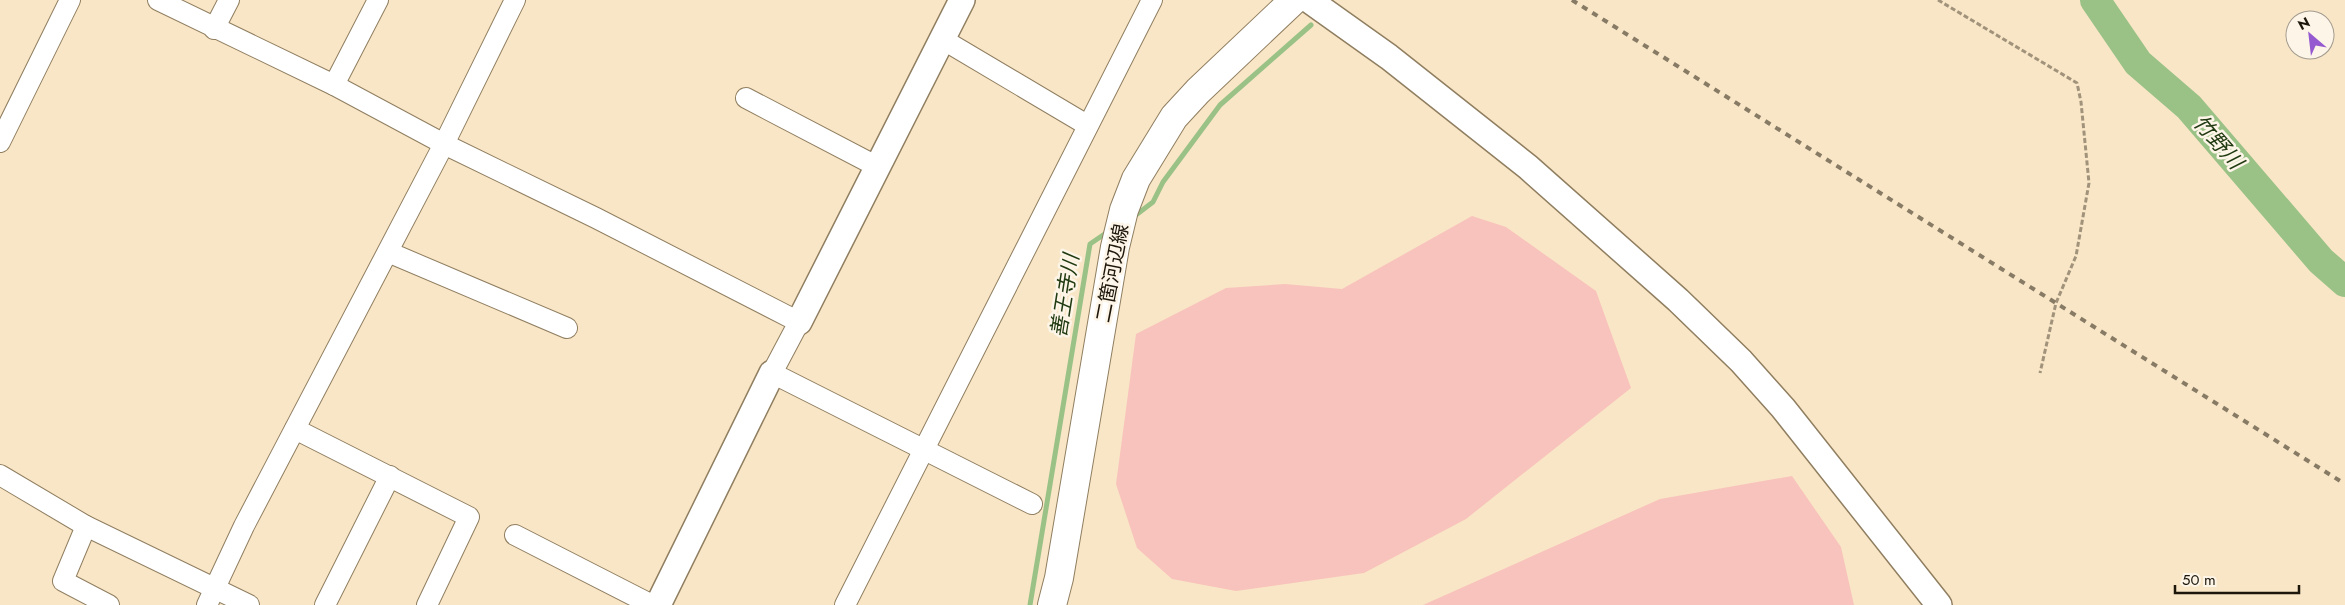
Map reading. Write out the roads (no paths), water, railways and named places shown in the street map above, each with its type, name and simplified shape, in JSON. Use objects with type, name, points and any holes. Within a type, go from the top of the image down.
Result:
[{"type":"main road","name":"二箇河辺線","points":[[1052,605],[1061,568],[1115,247],[1124,210],[1136,179],[1174,117],[1198,91],[1294,0]]},
{"type":"street","points":[[0,142],[70,0]]},
{"type":"street","points":[[158,0],[214,29],[334,85],[444,144],[596,218],[799,322]]},
{"type":"street","points":[[214,29],[229,0]]},
{"type":"street","points":[[334,85],[378,0]]},
{"type":"street","points":[[211,597],[244,526],[444,144],[515,0]]},
{"type":"street","points":[[658,605],[772,373],[962,0]]},
{"type":"street","points":[[845,605],[1152,0]]},
{"type":"street","points":[[1309,0],[1389,57],[1528,167],[1678,300],[1741,361],[1783,408],[1939,605]]},
{"type":"street","points":[[942,39],[1087,125]]},
{"type":"street","points":[[746,98],[878,167]]},
{"type":"street","points":[[388,252],[567,328]]},
{"type":"street","points":[[772,373],[1032,504]]},
{"type":"street","points":[[295,429],[469,517],[427,605]]},
{"type":"street","points":[[0,475],[211,597],[249,605]]},
{"type":"street","points":[[324,605],[390,476]]},
{"type":"street","points":[[86,526],[63,582],[110,605]]},
{"type":"street","points":[[515,535],[652,605]]},
{"type":"waterway","name":"竹野川","points":[[2095,0],[2138,63],[2189,107],[2321,261],[2345,282]]},
{"type":"waterway","name":"善王寺川","points":[[1132,218],[1153,202],[1163,182],[1220,105],[1311,25]]},
{"type":"waterway","name":"善王寺川","points":[[1030,605],[1090,244],[1109,231]]},
{"type":"railway","points":[[1572,0],[2345,484]]}]
